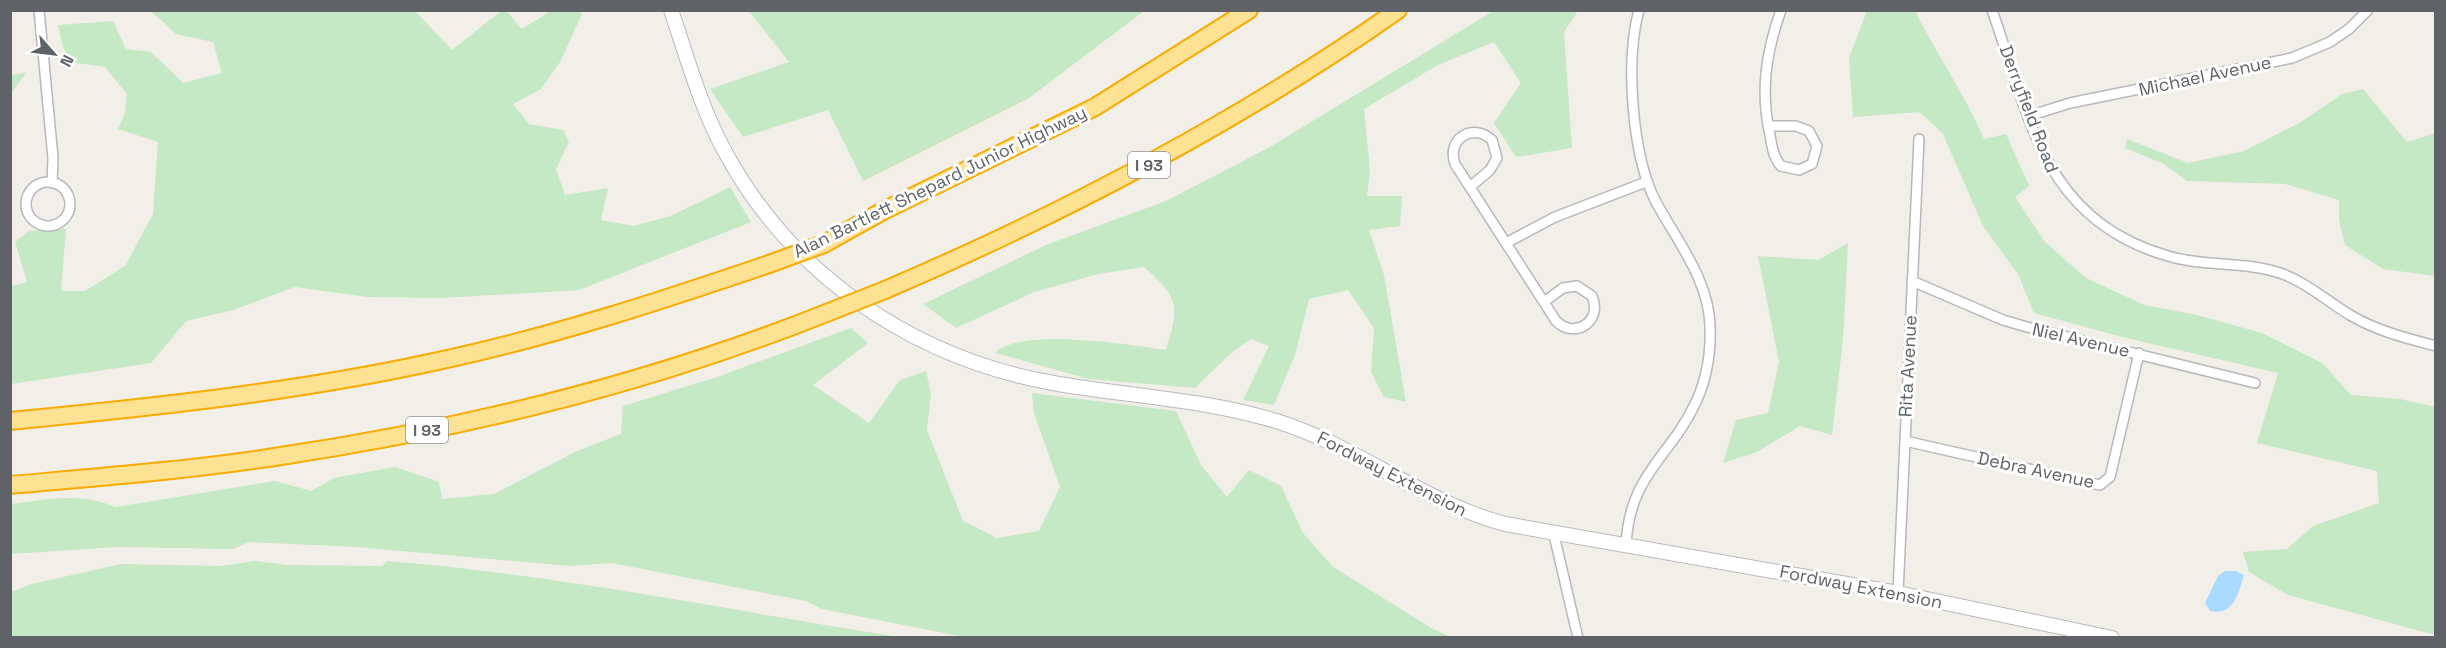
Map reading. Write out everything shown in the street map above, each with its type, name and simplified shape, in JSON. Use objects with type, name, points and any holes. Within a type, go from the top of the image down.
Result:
[{"type":"highway","name":"Alan Bartlett Shepard Junior Highway","points":[[10,421],[205,401],[322,384],[438,362],[554,333],[769,264],[824,243],[883,211],[1095,107],[1249,10]]},
{"type":"highway","name":"I 93","points":[[10,485],[243,461],[439,427],[643,375],[829,312],[885,290],[1023,229],[1153,163],[1280,89],[1398,10]]},
{"type":"street","points":[[39,10],[53,158],[52,183]]},
{"type":"street","name":"Fordway Extension","points":[[671,10],[712,125],[739,177],[759,206],[823,275],[859,304],[899,330],[952,355],[1020,376],[1194,404],[1275,421],[1341,446],[1455,508],[1505,524],[1554,535],[1898,593],[2112,638]]},
{"type":"street","points":[[1626,546],[1628,518],[1636,494],[1647,473],[1696,403],[1707,371],[1710,347],[1707,300],[1699,278],[1646,182],[1639,157],[1633,47],[1640,10]]},
{"type":"street","points":[[1768,126],[1796,126],[1809,131],[1817,146],[1812,164],[1799,170],[1781,166],[1774,154],[1768,126],[1764,86],[1766,59],[1781,10]]},
{"type":"street","name":"Derryfield Road","points":[[1992,10],[2046,160],[2062,188],[2085,212],[2119,236],[2139,246],[2184,260],[2280,273],[2310,288],[2360,320],[2385,331],[2436,346]]},
{"type":"street","name":"Michael Avenue","points":[[2029,116],[2070,103],[2292,58],[2330,42],[2349,29],[2368,10]]},
{"type":"street","points":[[1470,188],[1490,170],[1497,158],[1492,140],[1479,132],[1465,134],[1457,140],[1453,149],[1455,164],[1470,188],[1556,321],[1567,329],[1582,328],[1594,314],[1592,296],[1577,286],[1563,288],[1544,302]]},
{"type":"street","name":"Rita Avenue","points":[[1898,593],[1919,139]]},
{"type":"street","points":[[1506,243],[1555,217],[1646,182]]},
{"type":"street","points":[[52,183],[64,190],[69,208],[66,217],[58,223],[44,226],[32,220],[26,203],[34,187],[52,183]]},
{"type":"street","name":"Niel Avenue","points":[[1912,281],[2003,320],[2255,383]]},
{"type":"street","name":"Debra Avenue","points":[[1905,441],[2100,485],[2106,483],[2110,477],[2139,354]]},
{"type":"street","points":[[1554,535],[1578,638]]},
{"type":"green space","points":[[1495,10],[1578,11],[1564,32],[1572,148],[1516,157],[1494,123],[1521,83],[1494,42],[1438,65],[1364,109],[1370,171],[1367,196],[1402,196],[1400,226],[1369,230],[1384,275],[1406,402],[1384,397],[1371,372],[1374,328],[1348,290],[1309,299],[1295,355],[1274,405],[1243,400],[1269,346],[1251,339],[1231,353],[1195,388],[1089,379],[995,353],[1008,345],[1051,339],[1103,342],[1166,350],[1173,323],[1173,304],[1164,287],[1144,267],[1098,274],[1034,292],[956,328],[923,304],[1046,245],[1166,201],[1270,147]]},
{"type":"green space","points":[[151,11],[415,11],[452,50],[501,11],[506,11],[522,29],[551,11],[579,11],[582,14],[560,62],[541,89],[513,104],[529,124],[563,130],[569,142],[556,169],[565,195],[608,188],[601,220],[633,226],[671,216],[730,187],[751,222],[579,290],[442,298],[367,297],[295,287],[233,310],[186,321],[151,363],[11,384],[11,286],[27,282],[15,242],[29,231],[66,229],[61,291],[85,291],[125,266],[153,214],[158,142],[118,129],[125,113],[127,94],[105,67],[71,62],[63,47],[58,25],[113,21],[126,49],[151,52],[183,83],[222,73],[213,42],[176,34]]},
{"type":"green space","points":[[749,11],[1144,11],[1029,98],[863,181],[828,110],[743,137],[710,89],[789,62]]},
{"type":"green space","points":[[1867,11],[1915,11],[1984,139],[2006,134],[2029,186],[2015,197],[2045,242],[2086,278],[2144,305],[2197,315],[2262,333],[2322,363],[2351,395],[2400,399],[2435,407],[2435,635],[2288,595],[2249,572],[2243,552],[2287,549],[2313,526],[2379,503],[2377,471],[2257,443],[2278,373],[2122,337],[2034,313],[2018,274],[1983,226],[1943,134],[1920,112],[1853,117],[1849,58]]},
{"type":"green space","points":[[26,73],[11,93],[11,75]]},
{"type":"green space","points":[[2363,89],[2407,142],[2435,133],[2435,276],[2383,269],[2345,245],[2339,220],[2339,200],[2285,184],[2187,181],[2164,164],[2125,148],[2127,139],[2188,163],[2244,151],[2301,122],[2342,94]]},
{"type":"green space","points":[[1848,243],[1843,340],[1832,435],[1800,426],[1757,452],[1723,463],[1736,420],[1768,413],[1779,362],[1758,256],[1818,260]]},
{"type":"green space","points":[[851,328],[868,343],[813,385],[869,423],[900,380],[926,371],[931,393],[927,430],[963,521],[997,538],[1039,531],[1060,487],[1034,413],[1032,393],[1176,411],[1201,465],[1227,497],[1249,470],[1281,486],[1303,533],[1333,567],[1433,629],[1451,637],[964,637],[822,609],[806,601],[612,563],[569,566],[357,547],[249,542],[233,549],[118,547],[11,554],[11,504],[38,500],[77,498],[116,507],[275,481],[311,491],[334,478],[395,467],[439,482],[442,499],[494,494],[577,451],[621,434],[623,406],[717,377]]},
{"type":"green space","points":[[255,561],[288,565],[382,566],[387,561],[451,567],[643,594],[899,637],[11,637],[11,592],[32,584],[121,564],[222,566]]},
{"type":"water","points":[[2225,571],[2236,571],[2244,575],[2240,589],[2230,607],[2218,612],[2210,611],[2205,603],[2218,576]]}]
